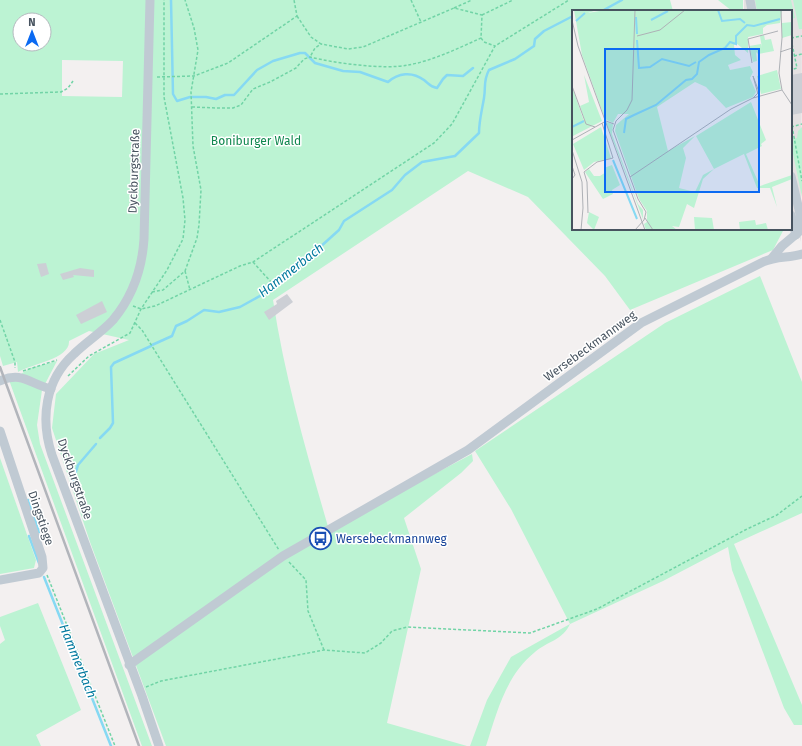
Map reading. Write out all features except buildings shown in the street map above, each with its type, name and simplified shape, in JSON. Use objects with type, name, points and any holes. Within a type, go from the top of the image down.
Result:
[{"type":"street","name":"Dyckburgstraße","points":[[150,0],[144,239],[142,265],[126,302],[108,325],[65,363],[51,389],[47,401],[46,422],[50,448],[159,746]]},
{"type":"street","points":[[750,0],[752,10]]},
{"type":"street","points":[[792,181],[801,222],[801,230],[796,235]]},
{"type":"street","points":[[792,218],[796,235]]},
{"type":"street","name":"Wersebeckmannweg","points":[[772,258],[782,246],[796,235]]},
{"type":"street","name":"Wersebeckmannweg","points":[[129,665],[283,556],[468,450],[641,323],[772,258],[789,257],[802,254]]},
{"type":"street","points":[[0,382],[16,376],[51,389]]},
{"type":"street","name":"Dingstiege","points":[[0,431],[42,557],[43,568]]},
{"type":"street","points":[[0,580],[39,573],[43,568]]},
{"type":"path","points":[[64,379],[89,356],[127,336],[141,309],[180,248],[183,239],[185,220],[183,198],[165,107],[163,77],[164,0]]},
{"type":"path","points":[[152,292],[163,290],[185,271],[197,238],[201,204],[200,177],[192,132],[192,102],[190,92],[198,50],[194,28],[185,0]]},
{"type":"path","points":[[294,0],[297,16],[310,37],[320,44],[348,49],[362,47],[472,0]]},
{"type":"path","points":[[411,0],[421,22]]},
{"type":"path","points":[[454,8],[482,15],[513,0]]},
{"type":"path","points":[[141,309],[154,306],[190,291],[240,266],[253,262],[434,143],[452,124],[494,46],[569,0]]},
{"type":"path","points":[[482,15],[481,38],[484,42],[494,46]]},
{"type":"path","points":[[163,77],[194,76],[228,63],[297,16]]},
{"type":"path","points":[[792,39],[802,36]]},
{"type":"path","points":[[192,107],[233,108],[241,105],[253,89],[296,68],[304,59],[310,58],[371,66],[408,66],[481,38]]},
{"type":"path","points":[[310,58],[315,48],[320,44]]},
{"type":"path","points":[[792,45],[797,68],[792,70]]},
{"type":"path","points":[[794,56],[802,54]]},
{"type":"path","points":[[0,94],[62,92],[68,88],[73,81]]},
{"type":"path","points":[[802,124],[792,126],[802,181]]},
{"type":"path","points":[[253,262],[271,282]]},
{"type":"path","points":[[185,271],[190,291]]},
{"type":"path","points":[[0,320],[15,364],[16,376]]},
{"type":"path","points":[[135,323],[162,362],[283,556],[306,580],[308,611],[324,650]]},
{"type":"path","points":[[16,376],[32,366],[61,359]]},
{"type":"path","points":[[146,687],[161,680],[324,650],[365,653],[381,643],[392,631],[407,627],[530,633],[597,609],[777,514],[802,496]]},
{"type":"path","points":[[43,568],[115,746]]},
{"type":"shaded area","points":[[744,0],[802,0],[801,242],[792,208],[792,10],[744,10]]},
{"type":"green space","name":"Boniburger Wald","points":[[0,0],[670,0],[673,10],[572,10],[572,230],[783,230],[773,250],[630,310],[605,276],[528,197],[468,171],[273,300],[290,387],[329,530],[472,454],[473,461],[461,473],[404,518],[421,569],[387,723],[467,746],[166,746],[90,542],[52,428],[56,394],[94,354],[129,340],[89,331],[69,341],[68,347],[57,357],[18,372],[17,362],[3,366],[0,356]],"holes":[[[62,60],[123,61],[122,97],[62,96]]]},
{"type":"green space","points":[[718,0],[743,0],[743,10],[731,10]]},
{"type":"green space","points":[[755,0],[791,0],[795,18],[792,19],[792,10],[757,10]]},
{"type":"green space","points":[[793,0],[802,0],[802,29],[799,29]]},
{"type":"green space","points":[[802,127],[802,197],[792,149],[792,139],[797,138],[798,131]]},
{"type":"green space","points":[[760,276],[802,382],[802,513],[734,544],[802,705],[802,725],[794,725],[784,708],[732,570],[728,547],[663,581],[570,624],[511,509],[475,451],[665,323]]},
{"type":"green space","points":[[57,361],[45,384],[21,374],[30,368]]},
{"type":"green space","points":[[9,380],[26,383],[42,390],[37,425],[40,444],[152,746],[142,746]]},
{"type":"green space","points":[[0,458],[36,560],[34,568],[0,574]]},
{"type":"green space","points":[[38,603],[81,710],[36,735],[41,746],[0,746],[0,644],[5,640],[0,626],[0,617]]},
{"type":"green space","points":[[570,624],[563,634],[540,648],[525,661],[517,672],[504,695],[486,746],[470,746],[487,700],[511,657]]},
{"type":"waterway","points":[[171,0],[173,94],[177,101],[190,97],[206,97],[216,99],[225,95],[234,95],[257,70],[273,61],[300,53],[305,53],[315,63],[343,71],[360,72],[388,82],[401,75],[415,75],[431,86],[437,88],[447,75],[463,76],[473,68]]},
{"type":"waterway","name":"Hammerbach","points":[[604,10],[622,0]]},
{"type":"waterway","name":"Hammerbach","points":[[152,345],[172,336],[176,326],[204,310],[219,312],[240,307],[267,292],[284,277],[312,257],[319,248],[339,230],[344,221],[392,190],[405,175],[422,162],[455,156],[479,133],[485,94],[485,81],[489,70],[515,59],[534,46],[535,39],[544,31],[572,17]]},
{"type":"waterway","name":"Hammerbach","points":[[100,438],[113,423],[111,367],[114,363],[151,346]]},
{"type":"waterway","name":"Hammerbach","points":[[72,484],[78,465],[96,444]]},
{"type":"waterway","name":"Hammerbach","points":[[28,500],[39,532]]},
{"type":"waterway","name":"Hammerbach","points":[[29,536],[39,563]]},
{"type":"waterway","name":"Hammerbach","points":[[44,577],[111,746]]},
{"type":"railway","points":[[0,367],[139,746]]},
{"type":"place","name":"Wersebeckmannweg","points":[[321,539]]}]
